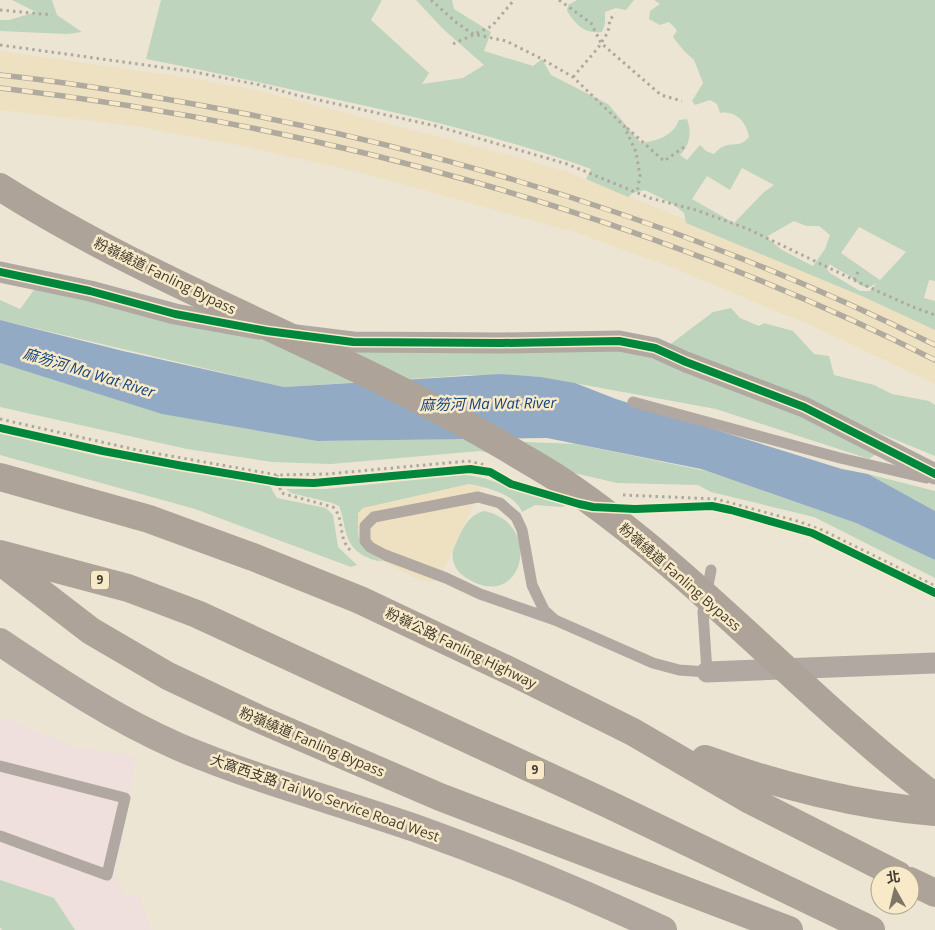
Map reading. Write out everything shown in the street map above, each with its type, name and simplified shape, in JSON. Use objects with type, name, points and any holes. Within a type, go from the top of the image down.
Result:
[{"type":"highway","name":"粉嶺繞道 Fanling Bypass","points":[[0,188],[39,212],[144,267],[346,363],[460,420],[560,480],[636,536],[854,732],[935,797]]},
{"type":"highway","name":"粉嶺公路 Fanling Highway","points":[[0,477],[149,519],[360,600],[633,732],[748,799],[878,865]]},
{"type":"highway","name":"9","points":[[0,554],[128,588],[197,614],[608,804],[871,930]]},
{"type":"highway","name":"粉嶺繞道 Fanling Bypass","points":[[0,561],[91,631],[168,676],[257,718],[440,797],[789,930]]},
{"type":"highway","points":[[0,580],[197,614]]},
{"type":"highway","points":[[633,732],[736,770],[807,790],[905,810],[935,812]]},
{"type":"highway","points":[[920,885],[935,892]]},
{"type":"main road","name":"大窩西支路 Tai Wo Service Road West","points":[[0,642],[83,698],[179,746],[262,778],[453,842],[584,894],[663,930]]},
{"type":"street","points":[[0,272],[90,291],[175,314],[267,331],[353,342],[501,343],[619,341],[655,348],[686,362],[804,407],[935,474]]},
{"type":"street","points":[[707,672],[935,663]]},
{"type":"lane","points":[[633,402],[840,458],[935,480]]},
{"type":"lane","points":[[555,620],[544,610],[536,595],[522,530],[516,517],[500,503],[478,496],[374,516],[365,526],[365,541],[370,547],[385,555],[446,578],[480,594],[555,620],[653,663],[679,670],[707,672],[703,612],[712,570]]},
{"type":"lane","points":[[0,766],[125,798],[107,875],[0,836]]},
{"type":"path","points":[[430,0],[473,34],[483,38],[506,41],[573,77],[664,161],[687,145]]},
{"type":"path","points":[[453,44],[492,26],[514,0]]},
{"type":"path","points":[[559,0],[591,23],[601,43],[661,95],[682,101]]},
{"type":"path","points":[[0,10],[52,15]]},
{"type":"path","points":[[573,77],[601,43],[608,32],[610,19],[616,14]]},
{"type":"path","points":[[0,44],[189,71],[260,85],[296,95],[436,126],[567,164],[650,198],[696,210],[748,229],[854,280],[935,315]]},
{"type":"path","points":[[624,126],[636,152],[640,176],[637,192]]},
{"type":"path","points":[[854,280],[858,272]]},
{"type":"path","points":[[0,428],[94,449]]},
{"type":"path","points":[[103,451],[250,478],[305,483]]},
{"type":"path","points":[[314,483],[470,469],[490,472]]},
{"type":"path","points":[[693,507],[712,506],[812,533],[935,593]]},
{"type":"shaded area","points":[[0,51],[190,78],[256,90],[568,172],[841,282],[935,328],[935,384],[812,326],[676,269],[574,232],[362,173],[252,148],[141,127],[0,110]]},
{"type":"shaded area","points":[[469,484],[482,487],[440,578],[433,582],[415,578],[380,560],[365,549],[358,540],[358,513],[363,508]]},
{"type":"shaded area","points":[[0,716],[74,747],[136,756],[124,821],[122,844],[114,869],[122,893],[139,895],[151,930],[75,930],[54,898],[0,880]]},
{"type":"green space","points":[[12,0],[52,0],[57,15],[82,32],[67,34],[0,31],[0,20],[9,20],[36,12]]},
{"type":"green space","points":[[161,0],[382,0],[371,20],[429,73],[422,84],[463,78],[484,65],[443,29],[416,0],[452,0],[454,9],[491,32],[484,51],[533,66],[542,59],[551,75],[608,104],[641,143],[664,137],[673,130],[679,120],[687,119],[689,138],[686,147],[680,155],[687,160],[700,145],[706,151],[714,154],[724,146],[745,141],[749,137],[748,132],[740,119],[731,114],[720,113],[717,104],[710,100],[695,105],[692,101],[703,83],[694,60],[673,37],[677,30],[669,22],[660,25],[649,19],[650,11],[660,4],[654,0],[935,0],[935,281],[929,280],[924,298],[935,301],[935,330],[864,297],[686,223],[684,213],[673,204],[645,190],[633,193],[628,197],[586,179],[591,169],[561,158],[499,139],[406,115],[146,59]],"holes":[[[742,168],[774,185],[764,192],[734,223],[692,199],[707,176],[730,190]],[[794,221],[806,226],[819,226],[830,235],[825,249],[813,266],[782,250],[766,237]],[[859,227],[906,252],[880,280],[841,253]],[[830,264],[868,288],[877,283],[870,291],[860,291],[830,273],[827,269]]]},
{"type":"green space","points":[[577,0],[634,0],[626,10],[616,8],[605,12],[605,24],[602,32],[590,32],[581,28],[567,11],[568,5]]},
{"type":"green space","points":[[59,285],[292,334],[619,341],[885,448],[869,459],[716,409],[541,377],[470,375],[284,387],[0,320],[0,300],[20,309],[34,290]]},
{"type":"green space","points":[[731,308],[740,318],[759,326],[764,323],[793,331],[814,354],[829,356],[834,375],[874,385],[892,394],[929,401],[935,405],[935,456],[668,346],[713,312]]},
{"type":"green space","points":[[0,363],[158,412],[317,441],[454,439],[576,444],[706,471],[856,523],[935,560],[935,578],[814,517],[711,492],[698,485],[617,483],[480,451],[331,464],[272,462],[187,449],[0,407]]},
{"type":"green space","points":[[0,433],[101,457],[270,486],[277,498],[326,508],[333,515],[338,547],[357,565],[351,567],[195,509],[0,455]]},
{"type":"green space","points":[[868,474],[935,491],[935,511]]},
{"type":"green space","points":[[463,475],[485,479],[534,494],[574,503],[562,507],[535,505],[522,512],[513,500],[507,496],[491,489],[469,484],[363,508],[358,513],[360,542],[383,561],[380,561],[364,556],[352,546],[346,534],[339,506],[291,493],[286,489],[325,489]]},
{"type":"green space","points":[[484,511],[503,519],[515,532],[520,547],[519,563],[513,576],[501,585],[485,586],[465,577],[459,572],[454,562],[453,550],[464,526],[472,517]]},
{"type":"green space","points":[[0,880],[54,898],[75,930],[2,930],[0,927]]},
{"type":"water","name":"麻笏河 Ma Wat River","points":[[0,320],[123,351],[284,387],[500,374],[541,377],[575,383],[616,399],[842,469],[868,474],[935,511],[935,560],[856,523],[701,469],[547,438],[317,441],[162,414],[0,363]]},
{"type":"railway","points":[[0,75],[125,92],[199,105],[389,146],[483,171],[576,199],[758,265],[935,345]]},
{"type":"railway","points":[[0,88],[120,104],[241,126],[361,152],[480,184],[597,220],[712,262],[825,308],[935,360]]},
{"type":"cycle path","points":[[0,272],[90,291],[175,314],[267,331],[353,342],[501,343],[619,341],[655,348],[686,362],[804,407],[935,474]]},
{"type":"cycle path","points":[[0,428],[103,451],[278,482],[314,483],[470,469],[490,472],[511,484],[593,507],[635,509],[712,506],[812,533],[935,593]]}]
